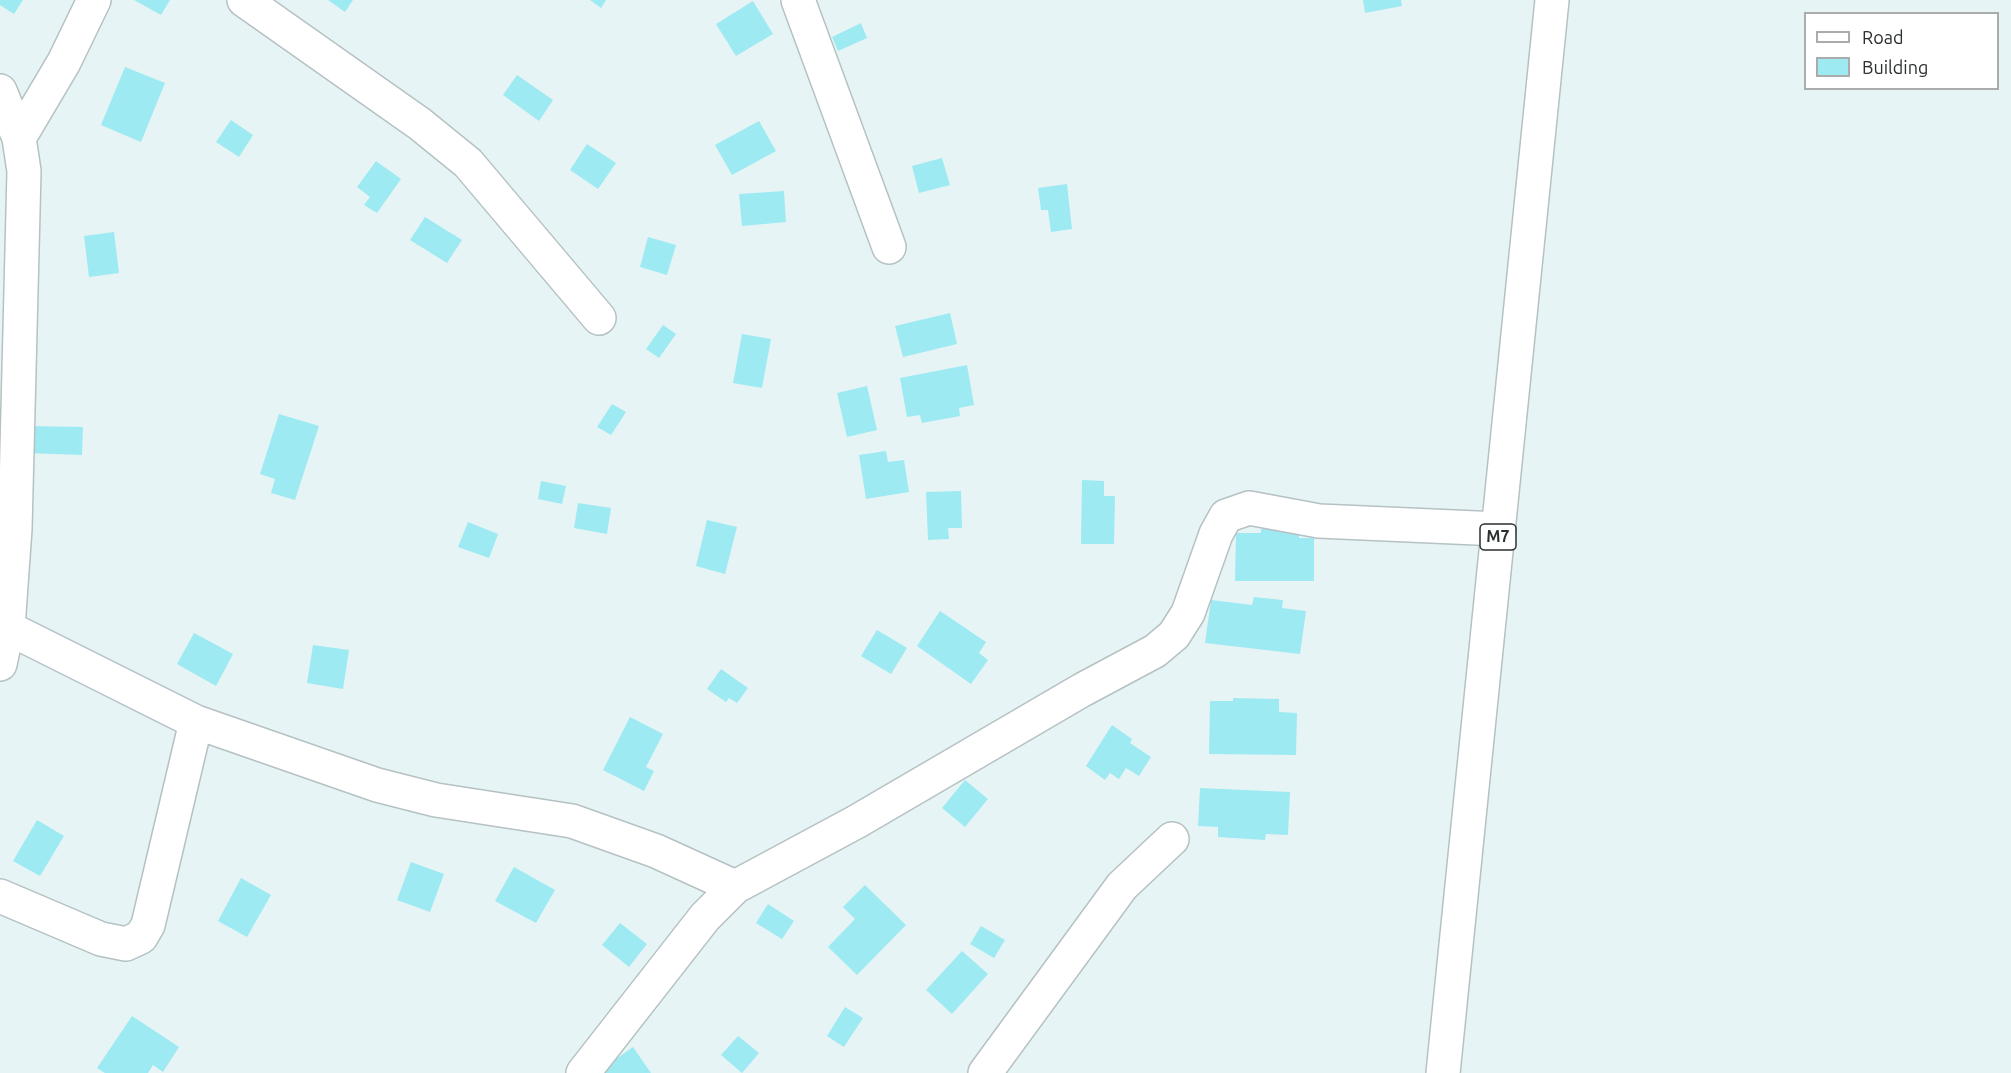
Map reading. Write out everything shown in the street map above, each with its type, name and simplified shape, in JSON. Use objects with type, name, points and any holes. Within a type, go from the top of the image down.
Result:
[{"type":"street","points":[[0,664],[15,529],[12,169],[19,138],[64,62],[94,0]]},
{"type":"street","points":[[244,0],[420,123],[468,163],[599,318]]},
{"type":"street","points":[[798,0],[889,246]]},
{"type":"street","name":"M7","points":[[1443,1073],[1552,0]]},
{"type":"street","points":[[0,91],[19,138]]},
{"type":"street","points":[[583,1073],[705,917],[735,887],[856,822],[1082,690],[1155,651],[1174,635],[1188,613],[1216,534],[1226,516],[1249,508],[1319,521],[1499,529]]},
{"type":"street","points":[[4,625],[195,722],[387,787],[436,800],[572,821],[656,851],[735,887]]},
{"type":"street","points":[[0,896],[101,939],[126,944],[141,937],[151,914],[195,722]]},
{"type":"street","points":[[986,1073],[1122,886],[1172,839]]},
{"type":"building","points":[[0,0],[23,0],[14,14],[0,5]]},
{"type":"building","points":[[134,0],[170,0],[161,15]]},
{"type":"building","points":[[328,0],[353,0],[345,12]]},
{"type":"building","points":[[590,0],[606,0],[601,8]]},
{"type":"building","points":[[1363,0],[1401,0],[1402,6],[1365,13]]},
{"type":"building","points":[[753,1],[773,34],[736,56],[716,24]]},
{"type":"building","points":[[861,23],[867,38],[838,51],[832,37]]},
{"type":"building","points":[[125,67],[165,83],[141,142],[101,125]]},
{"type":"building","points":[[517,75],[553,100],[539,121],[503,95]]},
{"type":"building","points":[[231,120],[253,135],[239,157],[216,142]]},
{"type":"building","points":[[759,121],[776,151],[732,175],[715,145]]},
{"type":"building","points":[[587,144],[616,163],[598,189],[570,170]]},
{"type":"building","points":[[942,158],[950,185],[919,193],[912,166]]},
{"type":"building","points":[[376,161],[401,179],[377,213],[364,205],[370,197],[357,187]]},
{"type":"building","points":[[1067,184],[1072,229],[1051,232],[1048,210],[1041,210],[1038,188]]},
{"type":"building","points":[[784,191],[786,222],[742,226],[739,194]]},
{"type":"building","points":[[425,217],[462,240],[447,263],[410,240]]},
{"type":"building","points":[[114,232],[119,273],[89,277],[84,236]]},
{"type":"building","points":[[648,237],[676,245],[667,275],[640,267]]},
{"type":"building","points":[[950,313],[957,344],[903,357],[895,326]]},
{"type":"building","points":[[663,325],[676,334],[659,358],[646,349]]},
{"type":"building","points":[[742,334],[771,339],[762,388],[733,383]]},
{"type":"building","points":[[967,365],[974,405],[959,408],[960,416],[922,423],[920,415],[907,417],[900,378]]},
{"type":"building","points":[[867,386],[877,430],[847,437],[837,393]]},
{"type":"building","points":[[612,404],[626,412],[611,435],[597,427]]},
{"type":"building","points":[[279,414],[319,426],[295,500],[271,493],[275,479],[260,474]]},
{"type":"building","points":[[28,426],[83,427],[82,455],[27,453]]},
{"type":"building","points":[[886,451],[888,462],[904,460],[909,492],[866,499],[859,455]]},
{"type":"building","points":[[1082,480],[1104,481],[1104,496],[1115,496],[1114,544],[1081,544]]},
{"type":"building","points":[[541,481],[566,486],[562,504],[538,499]]},
{"type":"building","points":[[961,491],[962,528],[948,528],[949,539],[928,540],[926,492]]},
{"type":"building","points":[[578,503],[611,508],[607,534],[574,528]]},
{"type":"building","points":[[707,520],[737,527],[725,574],[696,566]]},
{"type":"building","points":[[468,522],[498,534],[489,558],[458,547]]},
{"type":"building","points":[[1261,529],[1299,529],[1299,538],[1314,538],[1314,581],[1235,581],[1236,533],[1261,533]]},
{"type":"building","points":[[1254,597],[1283,600],[1282,608],[1306,611],[1300,654],[1205,643],[1211,600],[1252,605]]},
{"type":"building","points":[[940,611],[986,642],[979,653],[988,660],[971,684],[917,646]]},
{"type":"building","points":[[877,630],[907,648],[891,674],[861,656]]},
{"type":"building","points":[[194,633],[233,654],[216,686],[177,664]]},
{"type":"building","points":[[313,645],[349,650],[343,689],[307,683]]},
{"type":"building","points":[[721,669],[748,688],[737,703],[729,698],[726,702],[707,689]]},
{"type":"building","points":[[1233,698],[1279,699],[1279,712],[1297,713],[1296,755],[1209,754],[1210,701],[1233,701]]},
{"type":"building","points":[[630,717],[663,734],[646,767],[654,771],[644,791],[603,770]]},
{"type":"building","points":[[1112,725],[1132,739],[1130,743],[1151,757],[1139,776],[1126,768],[1119,779],[1110,773],[1105,780],[1086,766]]},
{"type":"building","points":[[965,780],[988,799],[965,827],[942,808]]},
{"type":"building","points":[[1200,788],[1290,792],[1288,835],[1266,834],[1265,840],[1218,837],[1218,827],[1198,826]]},
{"type":"building","points":[[37,820],[64,836],[40,876],[13,861]]},
{"type":"building","points":[[411,862],[444,874],[430,912],[397,900]]},
{"type":"building","points":[[514,867],[555,890],[536,923],[495,901]]},
{"type":"building","points":[[241,878],[271,895],[247,937],[218,921]]},
{"type":"building","points":[[865,885],[906,925],[857,975],[828,947],[855,919],[843,907]]},
{"type":"building","points":[[768,904],[794,921],[782,939],[756,923]]},
{"type":"building","points":[[620,923],[647,944],[629,967],[602,945]]},
{"type":"building","points":[[981,926],[1005,940],[994,958],[970,944]]},
{"type":"building","points":[[962,951],[988,974],[952,1014],[926,990]]},
{"type":"building","points":[[845,1007],[863,1018],[844,1047],[827,1036]]},
{"type":"building","points":[[132,1016],[179,1047],[163,1072],[153,1065],[148,1073],[105,1073],[97,1068]]},
{"type":"building","points":[[738,1036],[759,1053],[742,1073],[721,1055]]},
{"type":"building","points":[[633,1047],[651,1073],[605,1073],[602,1069]]}]
